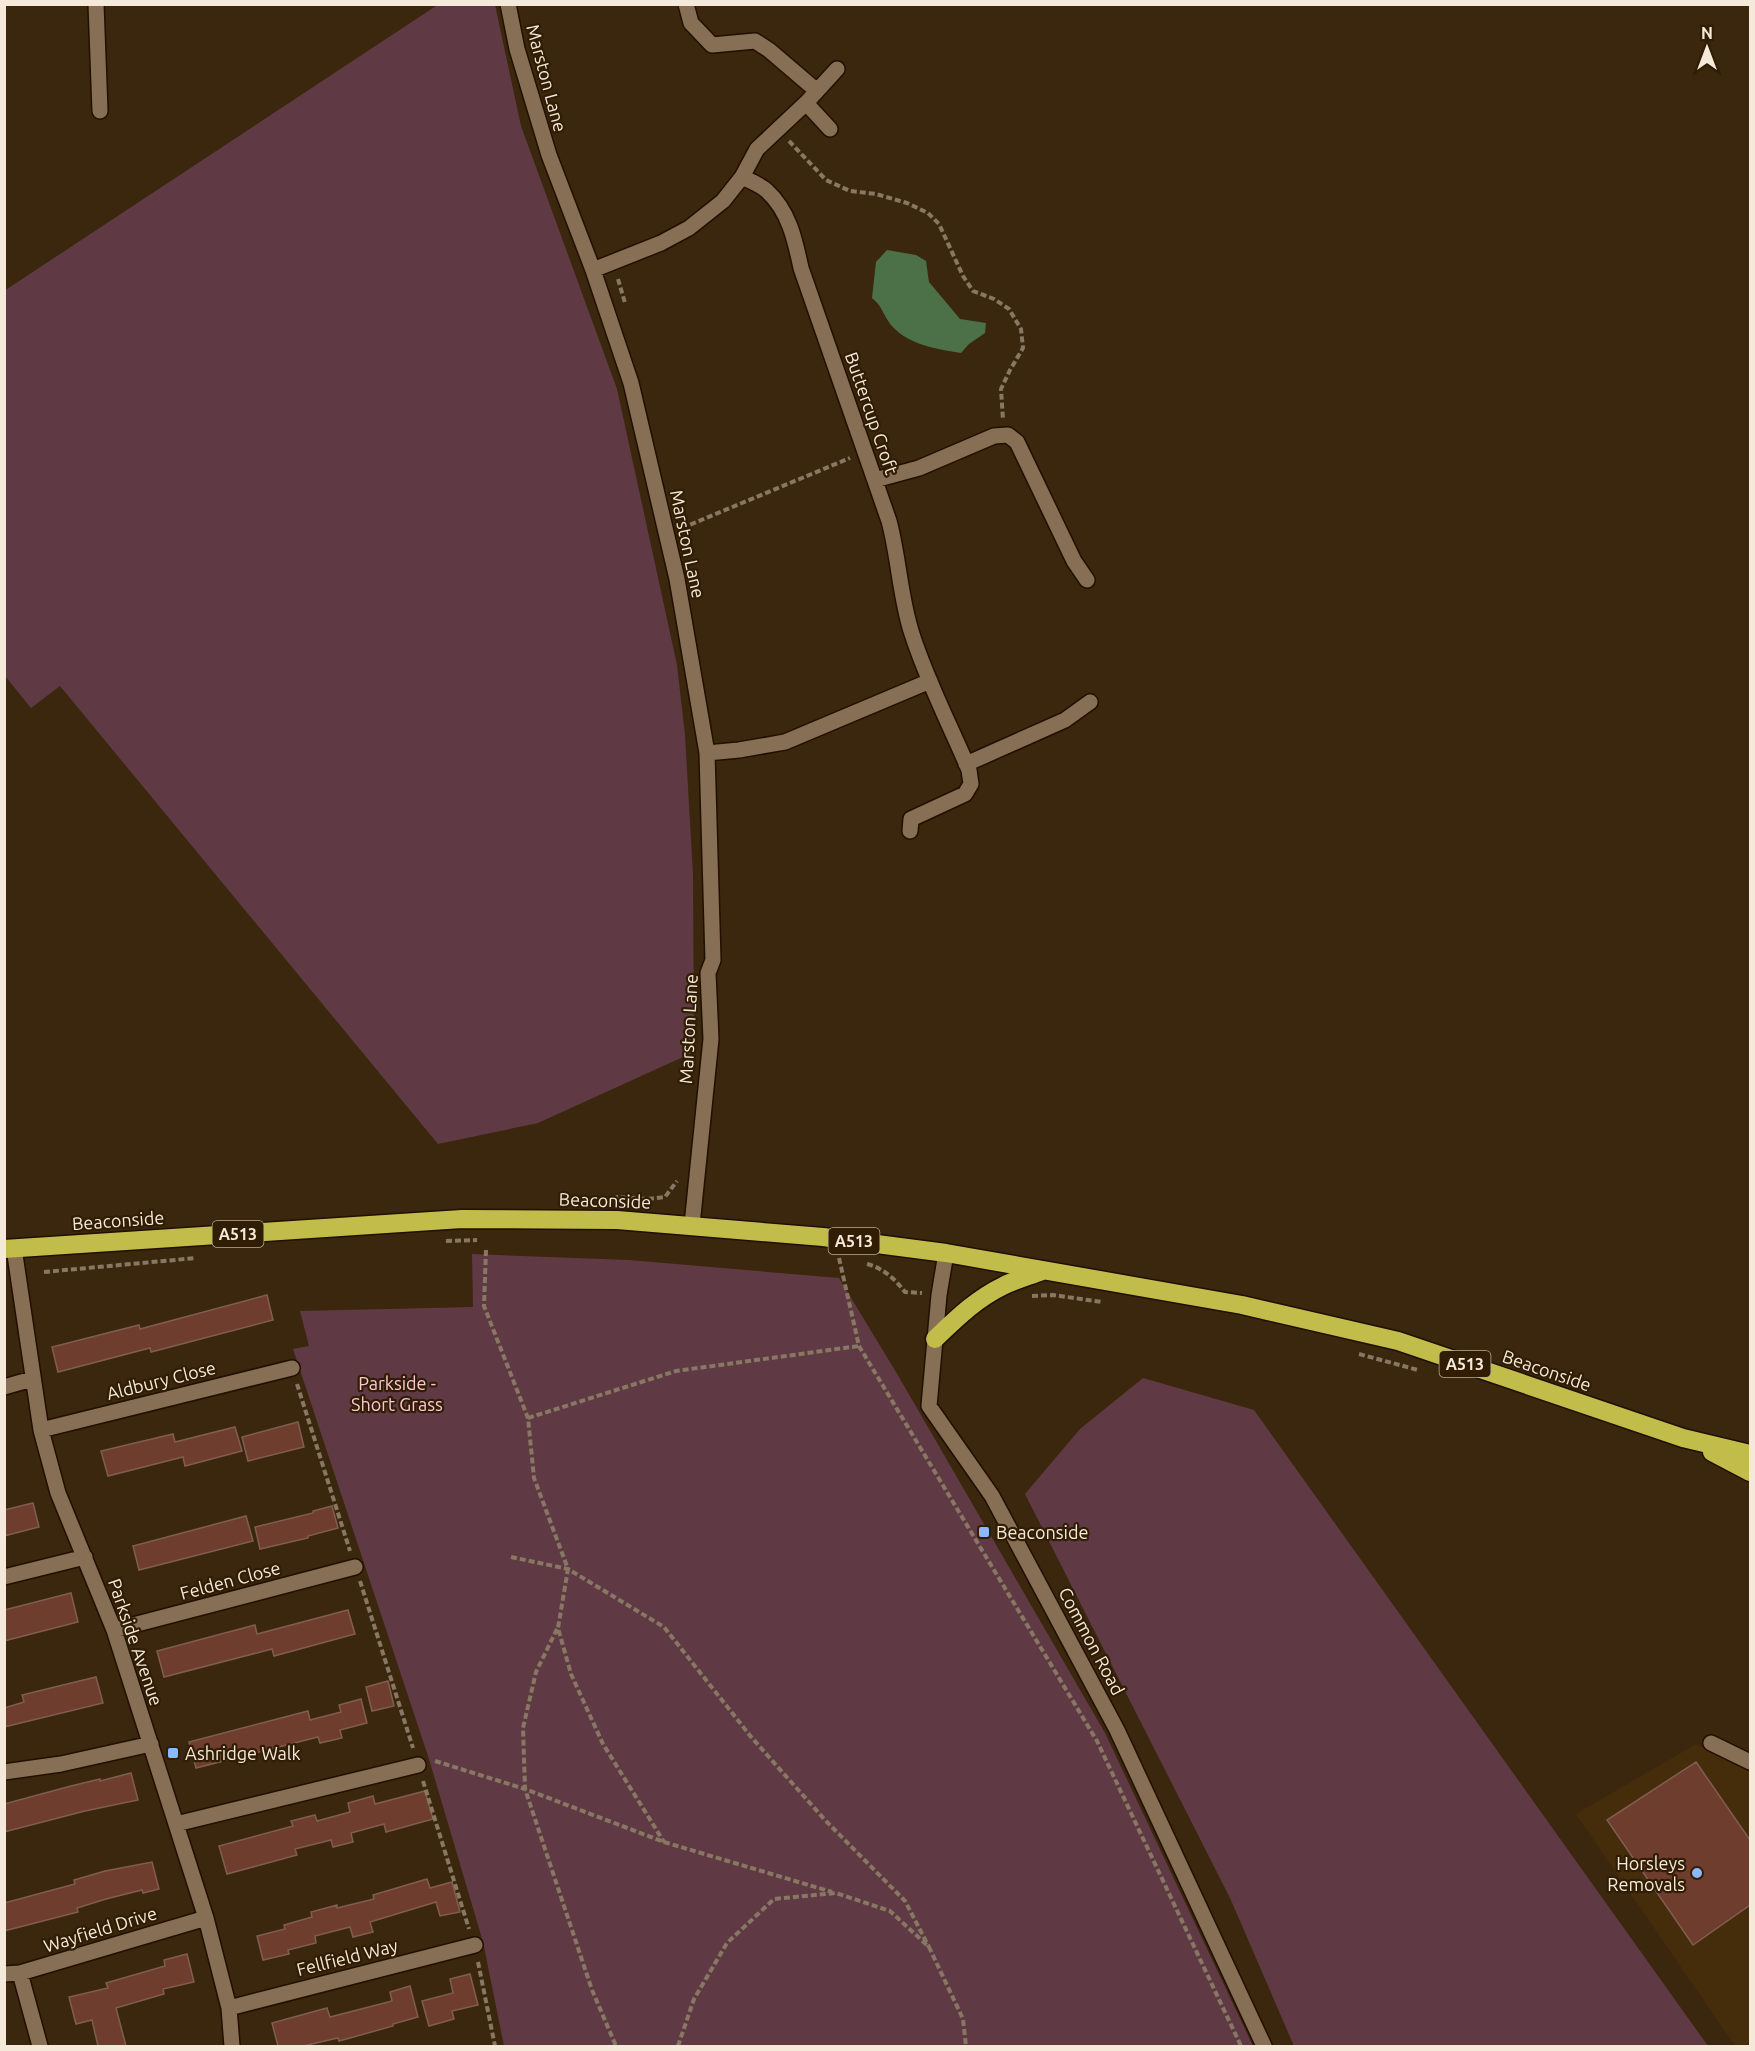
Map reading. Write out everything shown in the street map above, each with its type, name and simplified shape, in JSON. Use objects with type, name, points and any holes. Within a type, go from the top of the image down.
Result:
[{"type":"highway","name":"Beaconside","points":[[9,1249],[462,1219],[617,1220],[823,1237],[946,1253],[1242,1305],[1398,1341],[1683,1438],[1750,1454]]},
{"type":"highway","points":[[935,1339],[979,1300],[1003,1286],[1044,1270]]},
{"type":"highway","name":"Beaconside","points":[[1683,1438],[1750,1472]]},
{"type":"street","points":[[96,4],[100,111]]},
{"type":"street","name":"Marston Lane","points":[[508,4],[517,49],[549,155],[593,270],[631,383],[677,579],[707,753],[713,960],[708,973],[711,1039],[692,1225]]},
{"type":"street","points":[[686,4],[691,23],[712,45],[755,41],[769,50],[816,91]]},
{"type":"street","points":[[593,270],[661,243],[689,228],[723,201],[742,177],[757,149],[806,104],[837,69]]},
{"type":"street","points":[[806,104],[830,129]]},
{"type":"street","name":"Buttercup Croft","points":[[742,177],[766,190],[782,209],[792,232],[801,268],[897,550],[906,611],[912,634],[968,767]]},
{"type":"street","points":[[874,480],[919,468],[994,436],[1008,435],[1017,442],[1022,451],[1074,561],[1086,580]]},
{"type":"street","points":[[707,753],[785,742],[930,681]]},
{"type":"street","points":[[910,831],[911,819],[965,794],[970,784],[968,767],[1065,720],[1090,702]]},
{"type":"street","name":"Parkside Avenue","points":[[9,1249],[40,1430],[58,1493],[114,1630],[206,1918],[229,2008],[232,2046]]},
{"type":"street","name":"Common Road","points":[[946,1253],[929,1406],[992,1496],[1117,1730],[1264,2046]]},
{"type":"street","name":"Aldbury Close","points":[[40,1430],[292,1368]]},
{"type":"street","points":[[4,1387],[32,1379]]},
{"type":"street","points":[[4,1577],[85,1557]]},
{"type":"street","name":"Felden Close","points":[[114,1630],[355,1567]]},
{"type":"street","points":[[1711,1743],[1750,1762]]},
{"type":"street","points":[[4,1772],[61,1764],[151,1744]]},
{"type":"street","points":[[176,1824],[424,1762]]},
{"type":"street","name":"Wayfield Drive","points":[[12,1974],[206,1918]]},
{"type":"street","name":"Fellfield Way","points":[[229,2008],[475,1945]]},
{"type":"street","points":[[12,1974],[40,2046]]},
{"type":"path","points":[[778,130],[826,180],[850,191],[876,194],[907,203],[928,213],[939,224],[963,276],[973,291],[994,299],[1009,309],[1021,329],[1023,348],[1001,389],[1002,417],[1008,435]]},
{"type":"path","points":[[682,528],[694,525],[865,452]]},
{"type":"path","points":[[617,1197],[648,1199],[665,1197],[677,1183],[679,1172]]},
{"type":"path","points":[[443,1241],[478,1240]]},
{"type":"path","points":[[486,1250],[484,1306],[528,1418],[534,1478],[568,1569],[558,1628],[536,1672],[523,1728],[525,1789],[592,1990],[616,2046]]},
{"type":"path","points":[[45,1272],[198,1258]]},
{"type":"path","points":[[839,1258],[860,1346],[1096,1741],[1240,2046]]},
{"type":"path","points":[[895,1279],[905,1292]]},
{"type":"path","points":[[1022,1296],[1053,1295],[1110,1303]]},
{"type":"path","points":[[528,1418],[676,1371],[860,1346]]},
{"type":"path","points":[[1354,1352],[1420,1371]]},
{"type":"path","points":[[292,1368],[355,1567],[424,1762],[475,1945],[495,2046]]},
{"type":"path","points":[[511,1557],[568,1569],[664,1627],[752,1738],[825,1820],[905,1901],[963,2019],[966,2046]]},
{"type":"path","points":[[558,1628],[571,1674],[603,1744],[664,1842]]},
{"type":"path","points":[[424,1762],[525,1789],[664,1842],[756,1868],[890,1911],[929,1947]]},
{"type":"path","points":[[678,2046],[694,2000],[727,1943],[774,1899],[836,1893]]},
{"type":"shaded area","points":[[887,250],[916,255],[926,261],[929,282],[960,319],[986,323],[985,333],[961,353],[914,342],[898,332],[872,298],[876,262]]},
{"type":"shaded area","points":[[1696,1744],[1750,1772],[1750,2046],[1735,2046],[1576,1814]]},
{"type":"green space","points":[[439,4],[495,5],[521,126],[617,389],[677,665],[685,735],[693,875],[694,1052],[538,1123],[438,1144],[60,686],[31,708],[5,676],[4,291]]},
{"type":"green space","name":"Parkside - Short Grass","points":[[472,1254],[629,1260],[839,1278],[1105,1733],[1253,2046],[504,2046],[483,1942],[429,1759],[293,1349],[309,1346],[300,1311],[473,1307]]},
{"type":"green space","points":[[1143,1378],[1254,1410],[1708,2046],[1294,2046],[1230,1898],[1025,1494],[1080,1429]]},
{"type":"building","points":[[267,1295],[273,1320],[151,1352],[150,1348],[58,1372],[52,1347],[139,1325],[140,1329]]},
{"type":"building","points":[[298,1422],[304,1447],[248,1461],[242,1437]]},
{"type":"building","points":[[235,1427],[242,1451],[185,1466],[183,1457],[108,1476],[101,1451],[173,1434],[175,1442]]},
{"type":"building","points":[[33,1503],[39,1527],[4,1536],[4,1510]]},
{"type":"building","points":[[332,1506],[338,1528],[308,1536],[308,1538],[260,1549],[255,1527]]},
{"type":"building","points":[[246,1516],[253,1541],[139,1570],[133,1546]]},
{"type":"building","points":[[71,1593],[78,1622],[4,1641],[4,1610]]},
{"type":"building","points":[[348,1610],[355,1634],[274,1656],[272,1649],[164,1677],[157,1651],[255,1625],[257,1634]]},
{"type":"building","points":[[96,1677],[103,1703],[4,1727],[4,1708],[24,1702],[22,1695]]},
{"type":"building","points":[[388,1681],[394,1706],[372,1711],[366,1687]]},
{"type":"building","points":[[361,1699],[367,1723],[340,1730],[342,1738],[320,1743],[318,1737],[196,1768],[189,1742],[308,1711],[310,1720],[341,1712],[339,1705]]},
{"type":"building","name":"Horsleys Removals","points":[[1696,1762],[1750,1840],[1750,1905],[1693,1945],[1607,1820]]},
{"type":"building","points":[[131,1773],[138,1800],[4,1832],[4,1804]]},
{"type":"building","points":[[425,1791],[433,1819],[386,1832],[384,1824],[351,1833],[353,1842],[333,1847],[331,1840],[295,1849],[297,1855],[227,1874],[219,1846],[293,1826],[291,1821],[315,1815],[317,1821],[350,1812],[348,1803],[373,1796],[375,1804]]},
{"type":"building","points":[[152,1862],[159,1889],[143,1893],[142,1890],[106,1899],[77,1908],[78,1912],[4,1931],[4,1903],[75,1884],[74,1880],[105,1871]]},
{"type":"building","points":[[427,1879],[430,1888],[452,1882],[460,1912],[440,1916],[436,1902],[370,1922],[373,1932],[353,1937],[350,1927],[315,1936],[316,1943],[288,1950],[289,1954],[263,1960],[257,1936],[285,1929],[284,1925],[312,1917],[311,1912],[374,1899],[373,1895]]},
{"type":"building","points":[[187,1954],[194,1982],[163,1989],[164,1994],[116,2008],[126,2046],[98,2046],[92,2020],[76,2024],[69,1997],[108,1988],[106,1983],[165,1966],[164,1960]]},
{"type":"building","points":[[470,1974],[478,2005],[452,2011],[454,2019],[429,2026],[422,2001],[453,1993],[450,1979]]},
{"type":"building","points":[[410,1986],[418,2017],[339,2041],[338,2038],[303,2046],[278,2046],[272,2023],[327,2008],[330,2017],[392,2001],[390,1992]]},
{"type":"place","name":"Beaconside","points":[[984,1532]]},
{"type":"place","name":"Ashridge Walk","points":[[173,1753]]},
{"type":"place","name":"Horsleys Removals","points":[[1697,1873]]}]
